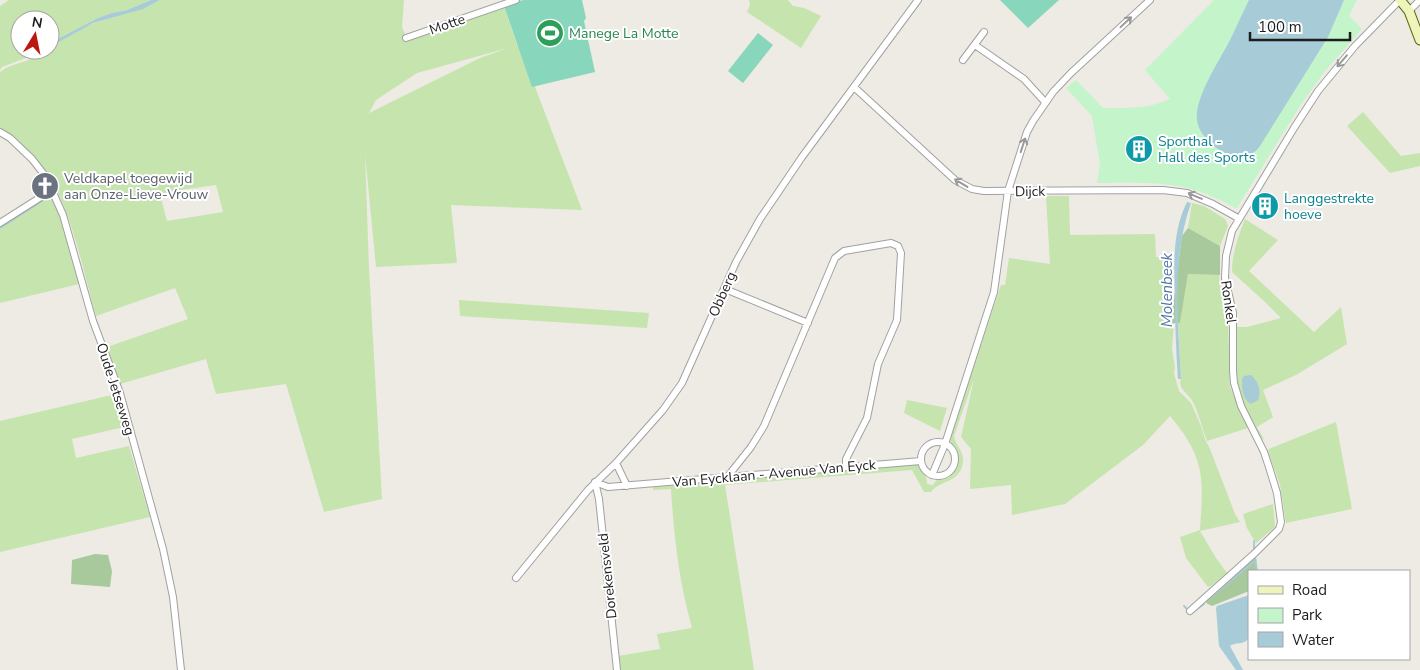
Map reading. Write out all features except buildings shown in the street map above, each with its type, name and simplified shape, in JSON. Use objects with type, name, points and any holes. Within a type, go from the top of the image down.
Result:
[{"type":"main road","points":[[1400,0],[1420,23]]},
{"type":"main road","points":[[1409,11],[1420,40]]},
{"type":"street","name":"Motte","points":[[406,38],[516,0]]},
{"type":"street","name":"Obberg","points":[[516,578],[595,482],[616,463],[663,410],[682,383],[745,247],[779,189],[918,0]]},
{"type":"street","points":[[932,475],[944,444],[996,283],[1008,191],[1027,132],[1045,102],[1071,73],[1150,0]]},
{"type":"street","name":"Ronkel","points":[[1190,611],[1255,553],[1279,529],[1281,522],[1277,493],[1269,467],[1262,448],[1240,406],[1234,377],[1233,313],[1227,288],[1226,268],[1228,245],[1232,231],[1238,218],[1294,128],[1326,81],[1355,46],[1400,0]]},
{"type":"street","points":[[1409,11],[1420,0]]},
{"type":"street","points":[[963,60],[984,32]]},
{"type":"street","points":[[975,45],[1024,79],[1045,102]]},
{"type":"street","name":"Dijck","points":[[854,87],[955,180],[972,189],[1008,191],[1163,190],[1187,193],[1213,204],[1238,218]]},
{"type":"street","name":"Oude Jetseweg","points":[[0,132],[10,138],[32,158],[46,177],[63,215],[93,321],[120,393],[163,549],[172,598],[181,670]]},
{"type":"street","points":[[0,223],[52,190]]},
{"type":"street","points":[[728,476],[751,447],[764,426],[835,258],[844,251],[891,243],[898,246],[901,253],[897,320],[878,364],[867,418],[846,459],[846,468]]},
{"type":"street","points":[[725,289],[808,322]]},
{"type":"street","points":[[937,442],[944,444],[953,452],[955,459],[953,467],[944,475],[932,475],[926,471],[921,460],[924,450],[929,445],[937,442]]},
{"type":"street","name":"Van Eycklaan - Avenue Van Eyck","points":[[595,482],[608,487],[627,486],[921,460]]},
{"type":"street","points":[[616,463],[627,486]]},
{"type":"street","name":"Dorekensveld","points":[[595,482],[599,499],[617,670]]},
{"type":"green space","points":[[9,0],[151,0],[127,10],[98,18],[60,38],[60,10],[10,10],[10,60],[20,60],[2,67],[0,70],[0,6]]},
{"type":"green space","points":[[160,0],[404,0],[402,27],[408,41],[504,6],[517,45],[519,45],[582,210],[451,205],[457,263],[376,267],[365,154],[369,269],[382,499],[324,512],[286,384],[216,394],[206,359],[120,384],[107,347],[188,319],[175,288],[96,316],[68,216],[60,197],[41,165],[32,155],[0,130],[0,72],[28,60],[60,60],[60,41],[94,23],[147,7]],"holes":[[[508,48],[480,58],[369,113],[376,100],[417,73]],[[216,185],[223,212],[167,221],[161,198],[173,191]]]},
{"type":"green space","name":"Manege La Motte","points":[[523,0],[582,0],[586,18],[584,21],[595,72],[532,87],[504,6]]},
{"type":"green space","points":[[749,0],[788,0],[793,6],[804,8],[821,16],[801,48],[747,12],[750,5]]},
{"type":"green space","points":[[1000,0],[1059,0],[1028,28]]},
{"type":"green space","points":[[1214,0],[1357,0],[1349,16],[1362,29],[1325,71],[1300,106],[1237,208],[1184,187],[1152,183],[1097,183],[1100,164],[1092,116],[1066,88],[1076,80],[1103,108],[1145,106],[1170,99],[1145,70]]},
{"type":"green space","points":[[758,33],[773,45],[743,83],[728,71]]},
{"type":"green space","points":[[1363,112],[1401,156],[1420,153],[1420,166],[1390,173],[1347,126]]},
{"type":"green space","points":[[1046,196],[1069,196],[1070,235],[1155,234],[1156,257],[1174,259],[1172,348],[1174,373],[1179,391],[1191,403],[1235,514],[1240,522],[1200,531],[1227,573],[1208,587],[1186,558],[1180,537],[1200,530],[1201,482],[1199,467],[1191,446],[1170,416],[1143,445],[1065,504],[1012,515],[1011,485],[970,489],[971,449],[961,437],[974,379],[954,436],[963,457],[961,468],[958,474],[931,492],[924,492],[912,470],[725,485],[754,670],[621,670],[618,656],[660,649],[657,634],[692,628],[678,559],[671,489],[653,490],[653,487],[913,464],[919,466],[923,471],[927,484],[933,485],[936,481],[955,470],[958,456],[950,437],[1001,285],[1005,285],[1009,258],[1050,264]]},
{"type":"green space","points":[[45,199],[53,199],[61,216],[79,284],[0,303],[0,228]]},
{"type":"green space","points":[[1192,203],[1204,206],[1225,219],[1228,226],[1220,246],[1188,228]]},
{"type":"green space","points":[[1245,219],[1278,240],[1249,271],[1314,332],[1341,307],[1347,344],[1296,375],[1263,390],[1273,417],[1257,427],[1265,441],[1255,430],[1242,403],[1236,357],[1237,327],[1247,327],[1281,318],[1232,272],[1234,252]]},
{"type":"green space","points":[[1188,228],[1220,246],[1220,275],[1188,274],[1180,323],[1171,323],[1182,236]]},
{"type":"green space","points":[[1188,274],[1219,275],[1228,316],[1230,387],[1248,428],[1207,441],[1193,402],[1180,386],[1178,323],[1180,323]]},
{"type":"green space","points":[[459,300],[649,313],[647,328],[460,316]]},
{"type":"green space","points":[[116,394],[124,427],[72,439],[76,458],[129,446],[150,517],[0,552],[0,421]]},
{"type":"green space","points":[[907,400],[947,408],[940,431],[904,413]]},
{"type":"green space","points":[[1336,422],[1352,509],[1286,523],[1280,485],[1268,451]]},
{"type":"green space","points":[[1273,504],[1275,527],[1256,543],[1247,528],[1243,514]]},
{"type":"green space","points":[[95,554],[108,555],[112,571],[110,587],[71,584],[72,560]]},
{"type":"green space","points":[[1256,556],[1257,570],[1248,570],[1248,591],[1212,606],[1206,603],[1209,596]]},
{"type":"water","points":[[151,0],[160,0],[143,9],[93,23],[60,41],[60,38],[98,18],[127,10]]},
{"type":"water","points":[[1249,0],[1344,0],[1328,37],[1260,146],[1251,154],[1239,157],[1225,153],[1209,142],[1198,126],[1197,111],[1208,80]]},
{"type":"water","points":[[1187,202],[1191,203],[1185,225],[1178,268],[1177,291],[1181,379],[1178,379],[1175,328],[1175,249],[1182,213]]},
{"type":"water","points":[[1251,375],[1256,380],[1260,393],[1258,400],[1251,404],[1244,396],[1242,379],[1244,376]]},
{"type":"water","points":[[1248,595],[1248,639],[1230,646],[1243,670],[1236,670],[1219,646],[1217,606]]},
{"type":"waterway","points":[[0,228],[45,199]]},
{"type":"waterway","name":"Molenbeek","points":[[1254,541],[1254,549]]},
{"type":"waterway","name":"Molenbeek","points":[[1255,558],[1257,570]]},
{"type":"waterway","points":[[1210,598],[1253,562]]},
{"type":"waterway","points":[[1190,614],[1204,604]]},
{"type":"waterway","points":[[1184,606],[1187,609]]},
{"type":"place","name":"Manege La Motte","points":[[550,33]]},
{"type":"place","name":"Sporthal - Hall des Sports","points":[[1139,149]]},
{"type":"place","name":"Veldkapel toegewijd aan Onze-Lieve-Vrouw","points":[[45,186]]},
{"type":"place","name":"Langgestrekte hoeve","points":[[1265,206]]}]
